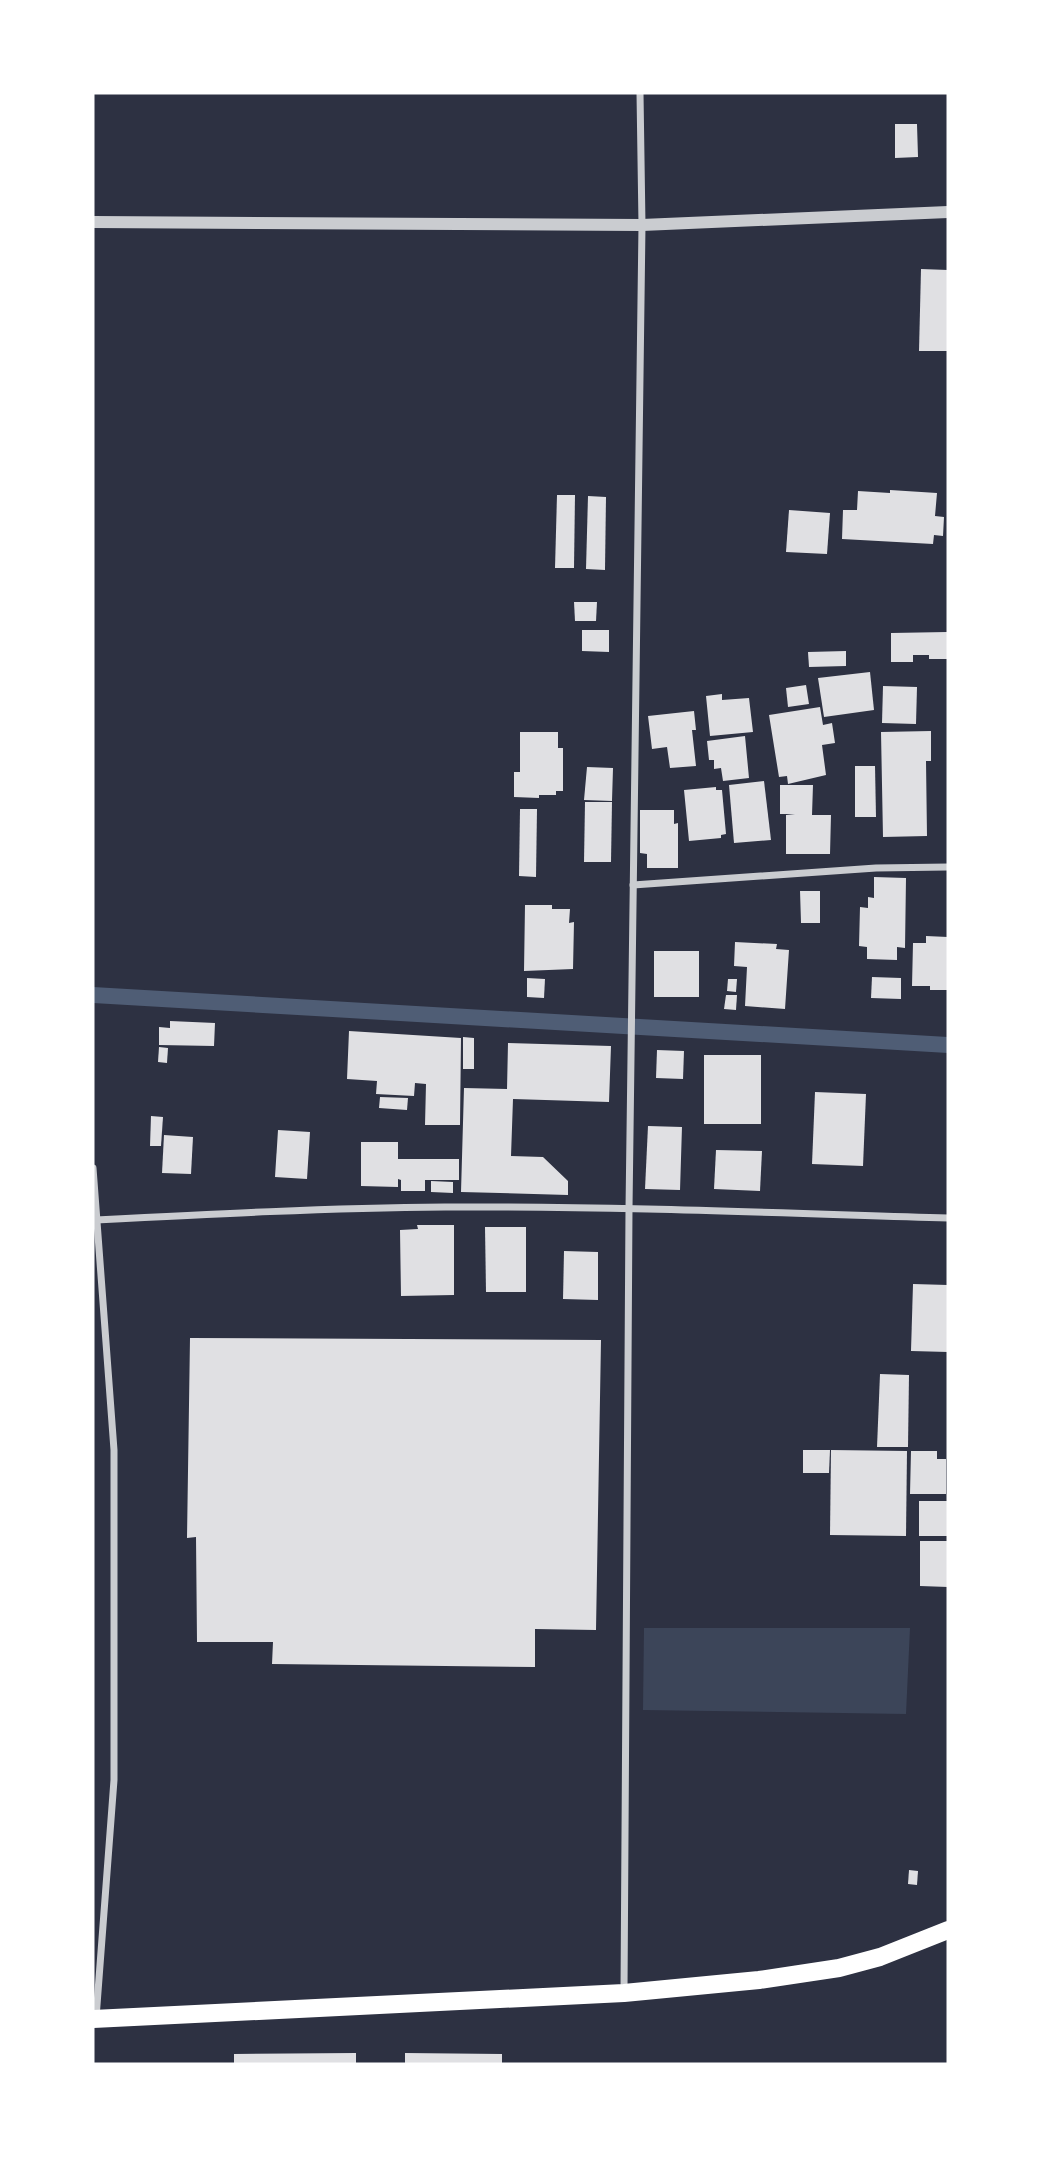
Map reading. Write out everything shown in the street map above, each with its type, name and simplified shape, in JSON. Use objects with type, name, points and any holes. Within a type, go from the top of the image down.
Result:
[{"type":"main road","points":[[94,2019],[624,1993],[759,1980],[839,1968],[880,1957],[948,1930]]},
{"type":"street","points":[[624,1993],[629,1209],[642,225],[640,93]]},
{"type":"street","points":[[93,222],[642,225],[948,212]]},
{"type":"street","points":[[633,885],[863,869],[948,867]]},
{"type":"street","points":[[93,1168],[114,1450],[114,1780],[94,2019]]},
{"type":"street","points":[[96,1220],[292,1210],[446,1207],[948,1218]]},
{"type":"shaded area","points":[[93,987],[948,1037],[948,1053],[93,1003]]},
{"type":"shaded area","points":[[644,1628],[910,1628],[906,1714],[643,1710]]},
{"type":"building","points":[[895,124],[917,124],[918,157],[895,158]]},
{"type":"building","points":[[921,269],[948,270],[948,351],[919,351]]},
{"type":"building","points":[[890,490],[937,493],[935,516],[944,517],[943,536],[934,535],[933,544],[842,539],[843,510],[857,510],[858,491],[890,493]]},
{"type":"building","points":[[557,495],[575,495],[574,568],[555,568]]},
{"type":"building","points":[[588,496],[606,497],[605,570],[586,569]]},
{"type":"building","points":[[789,510],[830,513],[827,554],[786,552]]},
{"type":"building","points":[[574,602],[597,602],[596,621],[575,621]]},
{"type":"building","points":[[582,630],[609,630],[609,652],[582,651]]},
{"type":"building","points":[[947,632],[947,659],[929,659],[929,655],[913,655],[913,662],[891,662],[891,633]]},
{"type":"building","points":[[846,651],[846,666],[809,667],[808,652]]},
{"type":"building","points":[[870,672],[874,710],[824,717],[818,678]]},
{"type":"building","points":[[806,685],[809,704],[788,707],[786,688]]},
{"type":"building","points":[[883,686],[917,687],[916,724],[882,723]]},
{"type":"building","points":[[722,694],[722,700],[749,698],[753,732],[710,736],[706,696]]},
{"type":"building","points":[[820,707],[823,725],[832,723],[835,743],[822,745],[826,775],[788,784],[787,776],[779,777],[769,715]]},
{"type":"building","points":[[694,711],[696,730],[692,730],[696,766],[670,768],[667,747],[652,749],[648,716]]},
{"type":"building","points":[[931,731],[931,761],[926,761],[927,836],[883,837],[881,732]]},
{"type":"building","points":[[520,732],[558,732],[558,748],[563,748],[563,791],[556,791],[556,795],[539,795],[539,798],[514,797],[514,772],[520,772]]},
{"type":"building","points":[[745,736],[749,778],[723,781],[721,768],[714,769],[714,760],[709,760],[707,741]]},
{"type":"building","points":[[855,766],[875,766],[876,817],[855,817]]},
{"type":"building","points":[[587,767],[613,768],[612,801],[584,800]]},
{"type":"building","points":[[764,781],[771,840],[734,843],[729,785]]},
{"type":"building","points":[[780,785],[813,785],[812,815],[831,815],[830,854],[786,854],[786,815],[795,814],[780,814]]},
{"type":"building","points":[[716,787],[716,790],[722,790],[726,834],[721,835],[721,838],[689,841],[684,790]]},
{"type":"building","points":[[585,802],[612,802],[611,862],[584,862]]},
{"type":"building","points":[[520,809],[537,809],[536,877],[519,876]]},
{"type":"building","points":[[640,810],[674,810],[674,824],[678,823],[678,868],[647,868],[647,854],[640,853]]},
{"type":"building","points":[[874,877],[906,878],[905,948],[897,947],[897,960],[867,959],[867,947],[859,946],[860,907],[868,908],[868,897],[874,898]]},
{"type":"building","points":[[800,891],[820,891],[820,923],[801,923]]},
{"type":"building","points":[[525,905],[552,905],[552,909],[570,909],[569,923],[574,922],[573,969],[524,971]]},
{"type":"building","points":[[926,936],[948,937],[948,990],[912,986],[913,943],[926,943]]},
{"type":"building","points":[[735,942],[777,944],[776,949],[789,950],[785,1009],[745,1006],[747,967],[734,966]]},
{"type":"building","points":[[654,951],[699,951],[699,997],[654,997]]},
{"type":"building","points":[[872,977],[901,978],[901,999],[871,998]]},
{"type":"building","points":[[527,978],[545,979],[544,998],[527,997]]},
{"type":"building","points":[[728,979],[737,979],[736,992],[727,991]]},
{"type":"building","points":[[726,995],[737,995],[736,1010],[724,1009]]},
{"type":"building","points":[[170,1021],[215,1023],[214,1046],[159,1045],[159,1027],[170,1028]]},
{"type":"building","points":[[349,1031],[461,1038],[460,1125],[425,1125],[426,1084],[415,1083],[414,1096],[376,1094],[377,1081],[347,1079]]},
{"type":"building","points":[[463,1037],[474,1038],[474,1069],[463,1069]]},
{"type":"building","points":[[508,1043],[611,1046],[609,1102],[513,1099],[511,1156],[543,1157],[568,1181],[568,1195],[461,1192],[464,1088],[507,1089]]},
{"type":"building","points":[[159,1047],[168,1048],[167,1063],[158,1062]]},
{"type":"building","points":[[657,1050],[684,1051],[683,1079],[656,1078]]},
{"type":"building","points":[[704,1055],[761,1055],[761,1124],[704,1124]]},
{"type":"building","points":[[815,1092],[866,1094],[863,1166],[812,1164]]},
{"type":"building","points":[[380,1097],[408,1098],[407,1110],[379,1108]]},
{"type":"building","points":[[151,1116],[163,1117],[161,1146],[150,1146]]},
{"type":"building","points":[[648,1126],[682,1127],[680,1190],[645,1189]]},
{"type":"building","points":[[278,1130],[310,1132],[307,1179],[275,1177]]},
{"type":"building","points":[[164,1135],[193,1137],[191,1174],[162,1173]]},
{"type":"building","points":[[361,1142],[398,1142],[398,1159],[459,1159],[459,1180],[425,1180],[425,1191],[401,1191],[401,1180],[398,1179],[398,1187],[361,1186]]},
{"type":"building","points":[[716,1150],[762,1151],[760,1191],[714,1189]]},
{"type":"building","points":[[431,1181],[453,1182],[453,1193],[431,1192]]},
{"type":"building","points":[[417,1225],[454,1225],[454,1295],[401,1296],[400,1230],[418,1229]]},
{"type":"building","points":[[485,1227],[526,1227],[526,1292],[486,1292]]},
{"type":"building","points":[[564,1251],[598,1252],[598,1300],[563,1299]]},
{"type":"building","points":[[913,1284],[948,1285],[948,1352],[911,1351]]},
{"type":"building","points":[[190,1338],[601,1340],[596,1630],[535,1629],[535,1667],[272,1664],[273,1642],[197,1642],[196,1537],[187,1538]]},
{"type":"building","points":[[880,1374],[909,1375],[908,1447],[877,1447]]},
{"type":"building","points":[[803,1450],[830,1450],[829,1473],[803,1473]]},
{"type":"building","points":[[831,1450],[907,1451],[906,1536],[830,1535]]},
{"type":"building","points":[[911,1451],[937,1451],[937,1459],[946,1459],[946,1494],[910,1494]]},
{"type":"building","points":[[919,1501],[948,1501],[948,1536],[919,1536]]},
{"type":"building","points":[[920,1541],[948,1541],[948,1587],[920,1586]]},
{"type":"building","points":[[909,1870],[918,1871],[917,1885],[908,1884]]},
{"type":"building","points":[[356,2053],[356,2064],[234,2064],[234,2054]]},
{"type":"building","points":[[405,2053],[502,2054],[502,2064],[405,2064]]}]
